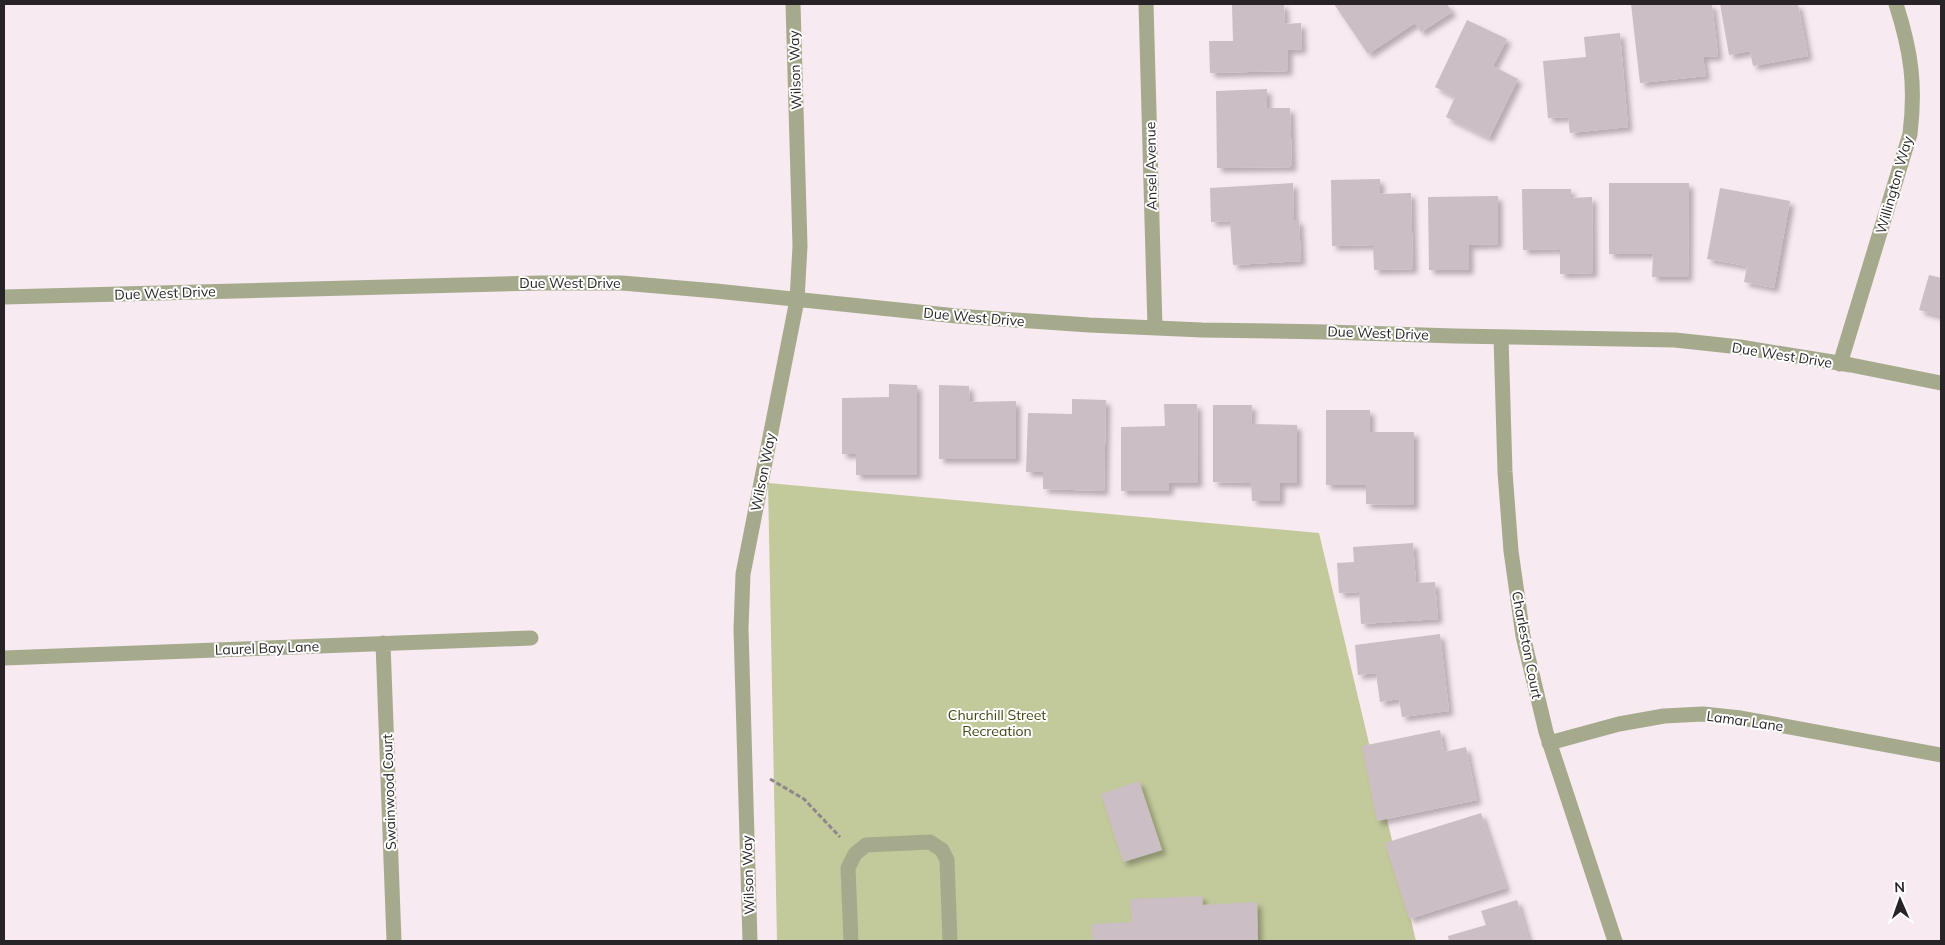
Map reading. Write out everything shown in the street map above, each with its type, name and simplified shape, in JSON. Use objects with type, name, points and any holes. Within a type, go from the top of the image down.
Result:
[{"type":"street","name":"Wilson Way","points":[[750,941],[741,629],[743,574],[797,300],[800,246],[793,4]]},
{"type":"street","name":"Ansel Avenue","points":[[1146,4],[1155,328]]},
{"type":"street","name":"Willington Way","points":[[1840,364],[1910,134],[1914,103],[1912,70],[1906,36],[1896,4]]},
{"type":"street","name":"Due West Drive","points":[[4,297],[541,283],[622,283],[957,316],[1155,328],[1675,340],[1740,347],[1941,383]]},
{"type":"street","name":"Charleston Court","points":[[1501,337],[1505,472],[1511,551],[1522,636],[1549,743],[1615,941]]},
{"type":"street","name":"Laurel Bay Lane","points":[[4,658],[531,638]]},
{"type":"street","name":"Swainwood Court","points":[[383,643],[394,941]]},
{"type":"street","name":"Lamar Lane","points":[[1549,743],[1619,724],[1664,716],[1703,714],[1741,718],[1941,755]]},
{"type":"street","points":[[851,941],[848,868],[855,854],[866,845],[930,842],[942,850],[947,860],[950,941]]},
{"type":"path","points":[[745,774],[774,780],[804,799],[855,854]]},
{"type":"green space","name":"Churchill Street Recreation","points":[[768,483],[1319,533],[1416,941],[777,941]]},
{"type":"building","points":[[1232,4],[1284,4],[1285,24],[1301,23],[1302,49],[1288,50],[1288,71],[1210,73],[1209,41],[1233,41]]},
{"type":"building","points":[[1334,4],[1447,4],[1452,12],[1421,32],[1415,23],[1368,54]]},
{"type":"building","points":[[1631,4],[1712,4],[1718,56],[1703,57],[1706,76],[1640,83]]},
{"type":"building","points":[[1720,4],[1798,4],[1808,56],[1753,66],[1750,51],[1729,55]]},
{"type":"building","points":[[1467,20],[1507,39],[1493,66],[1518,79],[1489,138],[1446,117],[1455,97],[1435,87]]},
{"type":"building","points":[[1620,33],[1628,127],[1570,133],[1568,117],[1548,118],[1543,61],[1586,57],[1584,37]]},
{"type":"building","points":[[1267,89],[1267,108],[1290,108],[1292,167],[1217,168],[1216,91]]},
{"type":"building","points":[[1380,179],[1380,194],[1411,193],[1413,269],[1374,270],[1373,245],[1332,246],[1331,180]]},
{"type":"building","points":[[1293,183],[1294,220],[1299,220],[1301,261],[1233,265],[1230,221],[1211,222],[1210,188]]},
{"type":"building","points":[[1609,183],[1689,183],[1688,277],[1652,277],[1653,254],[1609,254]]},
{"type":"building","points":[[1720,188],[1790,201],[1774,288],[1744,282],[1747,266],[1707,259]]},
{"type":"building","points":[[1522,189],[1571,189],[1571,198],[1592,197],[1593,273],[1560,274],[1560,249],[1523,250]]},
{"type":"building","points":[[1498,196],[1498,244],[1469,245],[1469,270],[1429,270],[1428,197]]},
{"type":"building","points":[[1929,275],[1941,278],[1941,316],[1919,310]]},
{"type":"building","points":[[889,384],[917,385],[917,475],[856,475],[856,454],[842,454],[842,398],[889,397]]},
{"type":"building","points":[[939,385],[969,386],[970,402],[1016,401],[1016,459],[939,459]]},
{"type":"building","points":[[1072,399],[1106,400],[1104,491],[1043,489],[1043,472],[1026,472],[1028,413],[1072,414]]},
{"type":"building","points":[[1164,404],[1197,404],[1198,483],[1169,483],[1169,491],[1121,491],[1121,427],[1165,426]]},
{"type":"building","points":[[1213,405],[1252,405],[1251,424],[1297,425],[1297,483],[1280,483],[1280,501],[1252,501],[1251,483],[1213,482]]},
{"type":"building","points":[[1326,410],[1370,410],[1370,432],[1414,432],[1414,505],[1366,504],[1366,485],[1326,485]]},
{"type":"building","points":[[1413,543],[1416,583],[1435,582],[1438,619],[1361,624],[1359,592],[1339,593],[1337,563],[1354,562],[1353,547]]},
{"type":"building","points":[[1440,634],[1449,711],[1402,717],[1399,699],[1380,702],[1376,673],[1358,675],[1355,645]]},
{"type":"building","points":[[1440,730],[1444,752],[1466,747],[1477,800],[1377,821],[1362,746]]},
{"type":"building","points":[[1139,781],[1162,850],[1123,862],[1101,794]]},
{"type":"building","points":[[1481,813],[1506,888],[1409,919],[1385,843]]},
{"type":"building","points":[[1202,896],[1203,905],[1257,902],[1258,941],[1092,941],[1092,924],[1132,922],[1130,899]]},
{"type":"building","points":[[1517,900],[1529,941],[1449,941],[1448,936],[1486,925],[1481,911]]}]
